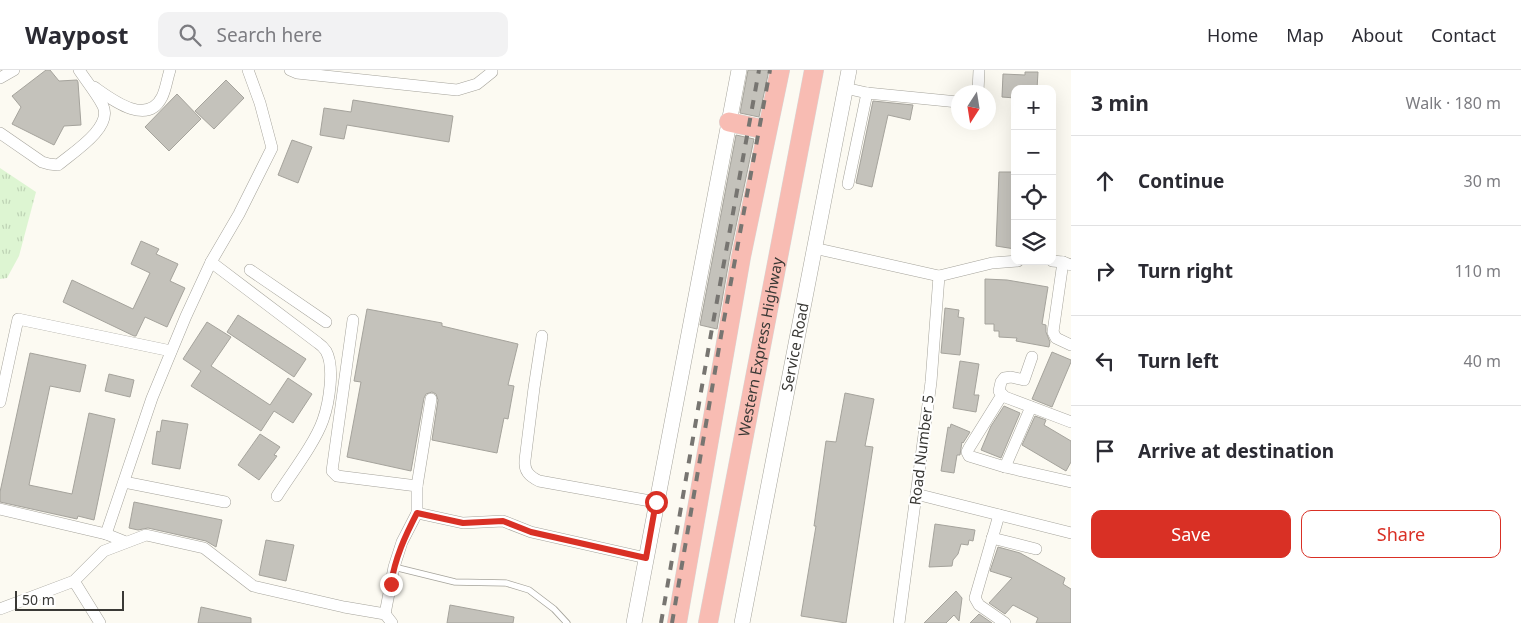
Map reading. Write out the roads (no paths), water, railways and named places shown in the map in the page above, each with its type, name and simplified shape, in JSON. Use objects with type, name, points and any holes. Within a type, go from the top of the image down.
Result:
[{"type":"highway","points":[[677,623],[741,257],[780,70]]},
{"type":"highway","name":"Western Express Highway","points":[[708,623],[814,70]]},
{"type":"highway","points":[[729,122],[767,130]]},
{"type":"street","points":[[0,78],[14,70]]},
{"type":"street","points":[[0,133],[42,162],[58,165],[99,130],[104,118],[103,107],[79,70]]},
{"type":"street","points":[[88,84],[129,108],[138,111],[146,110],[154,107],[162,98],[170,70]]},
{"type":"street","points":[[106,534],[152,398],[171,351],[211,262],[239,214],[272,148],[260,103],[248,70]]},
{"type":"street","points":[[290,70],[296,74],[457,90],[477,84],[492,70]]},
{"type":"street","points":[[634,623],[739,70]]},
{"type":"street","name":"Service Road","points":[[742,623],[849,70]]},
{"type":"street","points":[[978,85],[979,70]]},
{"type":"street","points":[[846,88],[867,93],[951,101]]},
{"type":"street","points":[[848,184],[867,93]]},
{"type":"street","points":[[814,248],[939,276],[992,263],[1011,262]]},
{"type":"street","points":[[211,262],[318,343],[326,352],[330,378],[328,401],[323,420],[277,496]]},
{"type":"street","points":[[1062,263],[1053,332],[1056,338],[1071,345]]},
{"type":"street","points":[[250,270],[326,322]]},
{"type":"street","name":"Road Number 5","points":[[899,623],[931,382],[939,276]]},
{"type":"street","points":[[278,312],[289,297]]},
{"type":"street","points":[[0,402],[18,318],[171,351]]},
{"type":"street","points":[[353,320],[332,471],[337,476],[417,486]]},
{"type":"street","points":[[542,336],[525,466],[527,472],[538,481],[656,502]]},
{"type":"street","points":[[1032,358],[1024,380],[1011,377],[1004,378],[999,391],[1002,395],[1071,422]]},
{"type":"street","points":[[1002,395],[967,452],[969,456],[976,460],[1071,482]]},
{"type":"street","points":[[0,609],[74,581],[104,551],[146,535],[204,548],[253,586],[389,619],[394,567],[402,542],[417,513],[417,486],[431,399]]},
{"type":"street","points":[[1005,467],[1031,407]]},
{"type":"street","points":[[124,482],[225,502]]},
{"type":"street","points":[[916,494],[1071,533]]},
{"type":"street","points":[[0,509],[106,534],[126,542]]},
{"type":"street","points":[[417,513],[463,523],[503,521],[531,532],[646,558]]},
{"type":"street","points":[[999,515],[975,598],[979,605],[1005,623]]},
{"type":"street","points":[[992,538],[1036,549]]},
{"type":"street","points":[[74,581],[100,623]]},
{"type":"lane","points":[[394,567],[455,582],[506,583],[529,590],[554,609],[567,623]]},
{"type":"railway","points":[[661,623],[759,70]]},
{"type":"railway","points":[[672,623],[721,336],[770,70]]}]
